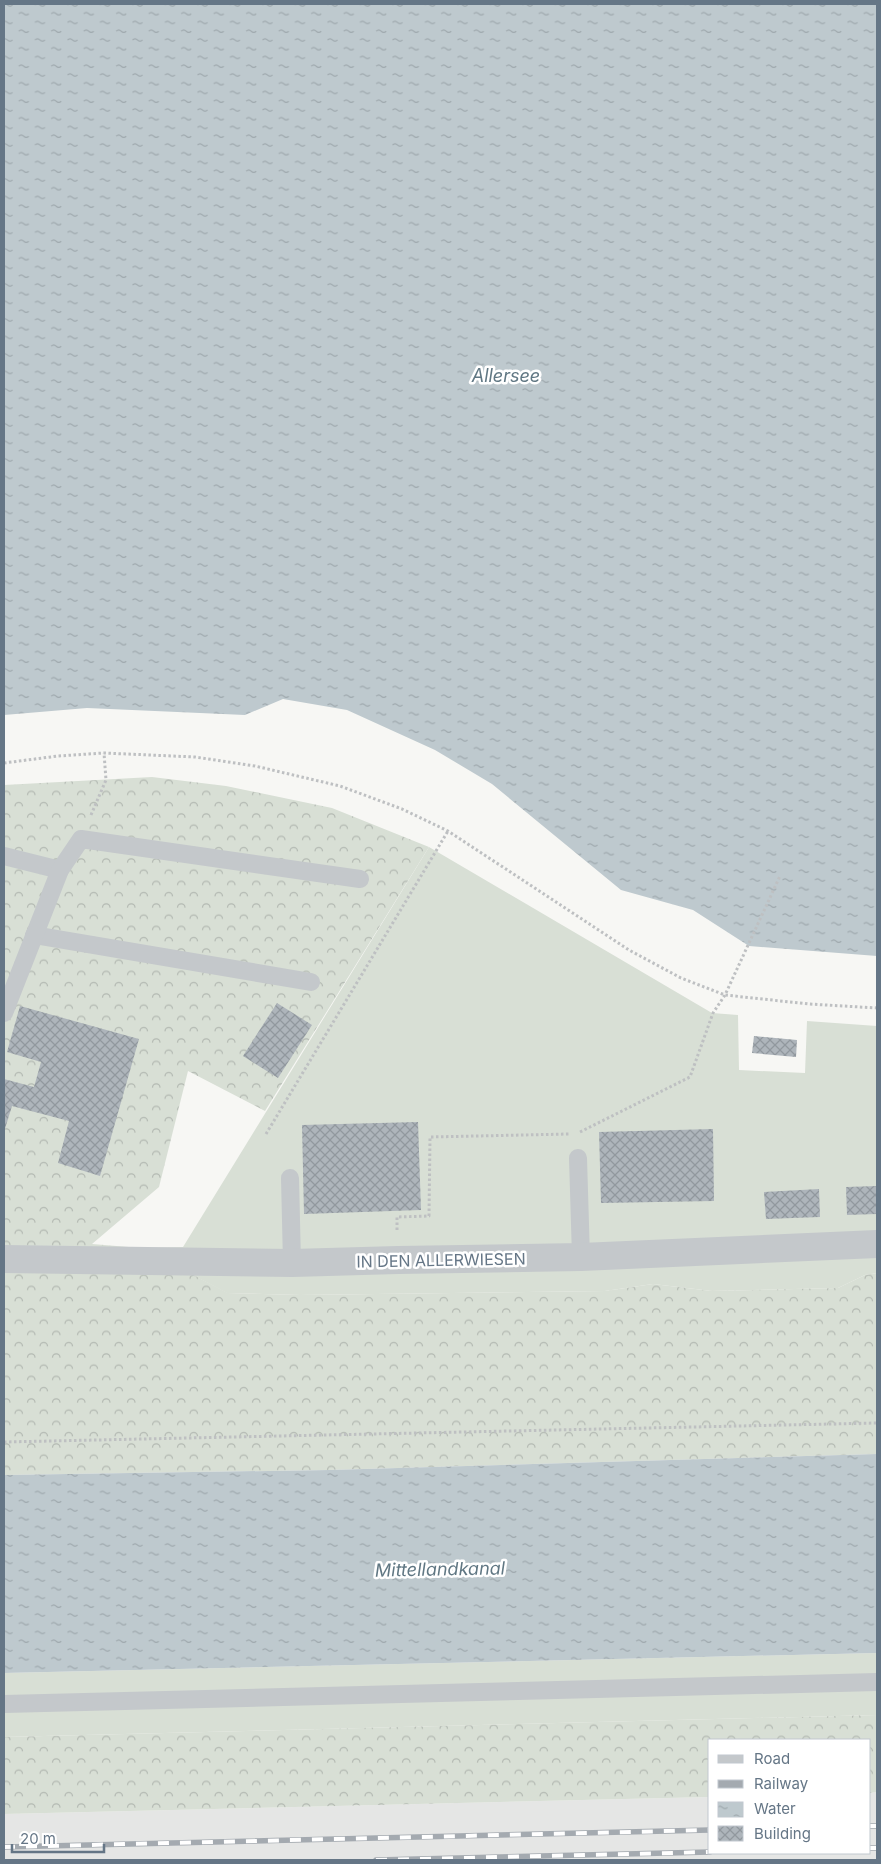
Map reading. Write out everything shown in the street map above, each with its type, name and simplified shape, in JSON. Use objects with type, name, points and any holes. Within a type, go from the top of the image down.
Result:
[{"type":"street","name":"IN DEN ALLERWIESEN","points":[[4,1259],[292,1263],[581,1257],[877,1244]]},
{"type":"lane","points":[[4,1013],[8,987],[34,935],[60,870],[81,839],[360,879]]},
{"type":"lane","points":[[4,856],[60,870]]},
{"type":"lane","points":[[34,935],[311,982]]},
{"type":"lane","points":[[578,1158],[581,1257]]},
{"type":"lane","points":[[290,1178],[292,1263]]},
{"type":"lane","points":[[4,1704],[877,1682]]},
{"type":"path","points":[[4,764],[58,756],[104,753],[195,757],[255,766],[340,786],[402,809],[448,831],[629,950],[681,978],[725,995],[809,1004],[877,1008]]},
{"type":"path","points":[[81,839],[106,780],[104,753]]},
{"type":"path","points":[[266,1134],[448,831]]},
{"type":"path","points":[[398,1260],[397,1217],[429,1216],[430,1137],[577,1134],[690,1077],[712,1013],[725,995],[780,876]]},
{"type":"path","points":[[4,1442],[877,1423]]},
{"type":"shaded area","points":[[877,1792],[877,1860],[4,1860],[4,1814],[708,1797],[708,1854],[871,1854],[871,1793]]},
{"type":"green space","points":[[152,777],[226,786],[332,808],[429,847],[265,1111],[188,1071],[159,1187],[92,1244],[141,1248],[228,1293],[300,1295],[605,1291],[653,1284],[712,1291],[838,1288],[865,1275],[877,1273],[877,1454],[329,1470],[4,1475],[4,785]]},
{"type":"green space","points":[[429,847],[712,1013],[738,1015],[739,1070],[805,1073],[807,1021],[877,1026],[877,1273],[865,1275],[838,1288],[712,1291],[653,1284],[605,1291],[300,1295],[227,1293],[141,1248],[183,1247]]},
{"type":"green space","points":[[877,1653],[877,1715],[4,1737],[4,1673]]},
{"type":"green space","points":[[877,1715],[877,1792],[871,1793],[871,1739],[708,1739],[708,1797],[4,1814],[4,1737]]},
{"type":"water","name":"Allersee","points":[[4,4],[877,4],[877,956],[749,946],[693,910],[621,890],[492,784],[435,750],[347,710],[283,699],[245,715],[87,708],[4,715]]},
{"type":"water","name":"Mittellandkanal","points":[[877,1454],[877,1653],[4,1673],[4,1475],[329,1470]]},
{"type":"building","points":[[277,1003],[312,1025],[278,1078],[243,1056]]},
{"type":"building","points":[[20,1006],[139,1039],[100,1176],[58,1163],[69,1121],[12,1106],[4,1132],[4,1079],[34,1087],[41,1062],[7,1052]]},
{"type":"building","points":[[754,1036],[797,1040],[796,1057],[752,1053]]},
{"type":"building","points":[[418,1122],[421,1210],[304,1214],[302,1125]]},
{"type":"building","points":[[713,1129],[714,1201],[601,1203],[599,1132]]},
{"type":"building","points":[[877,1186],[877,1214],[847,1215],[846,1187]]},
{"type":"building","points":[[819,1189],[820,1217],[766,1219],[764,1192]]},
{"type":"railway","points":[[871,1826],[877,1826]]},
{"type":"railway","points":[[4,1847],[708,1830]]},
{"type":"railway","points":[[871,1848],[877,1848]]},
{"type":"railway","points":[[376,1860],[708,1852]]}]
